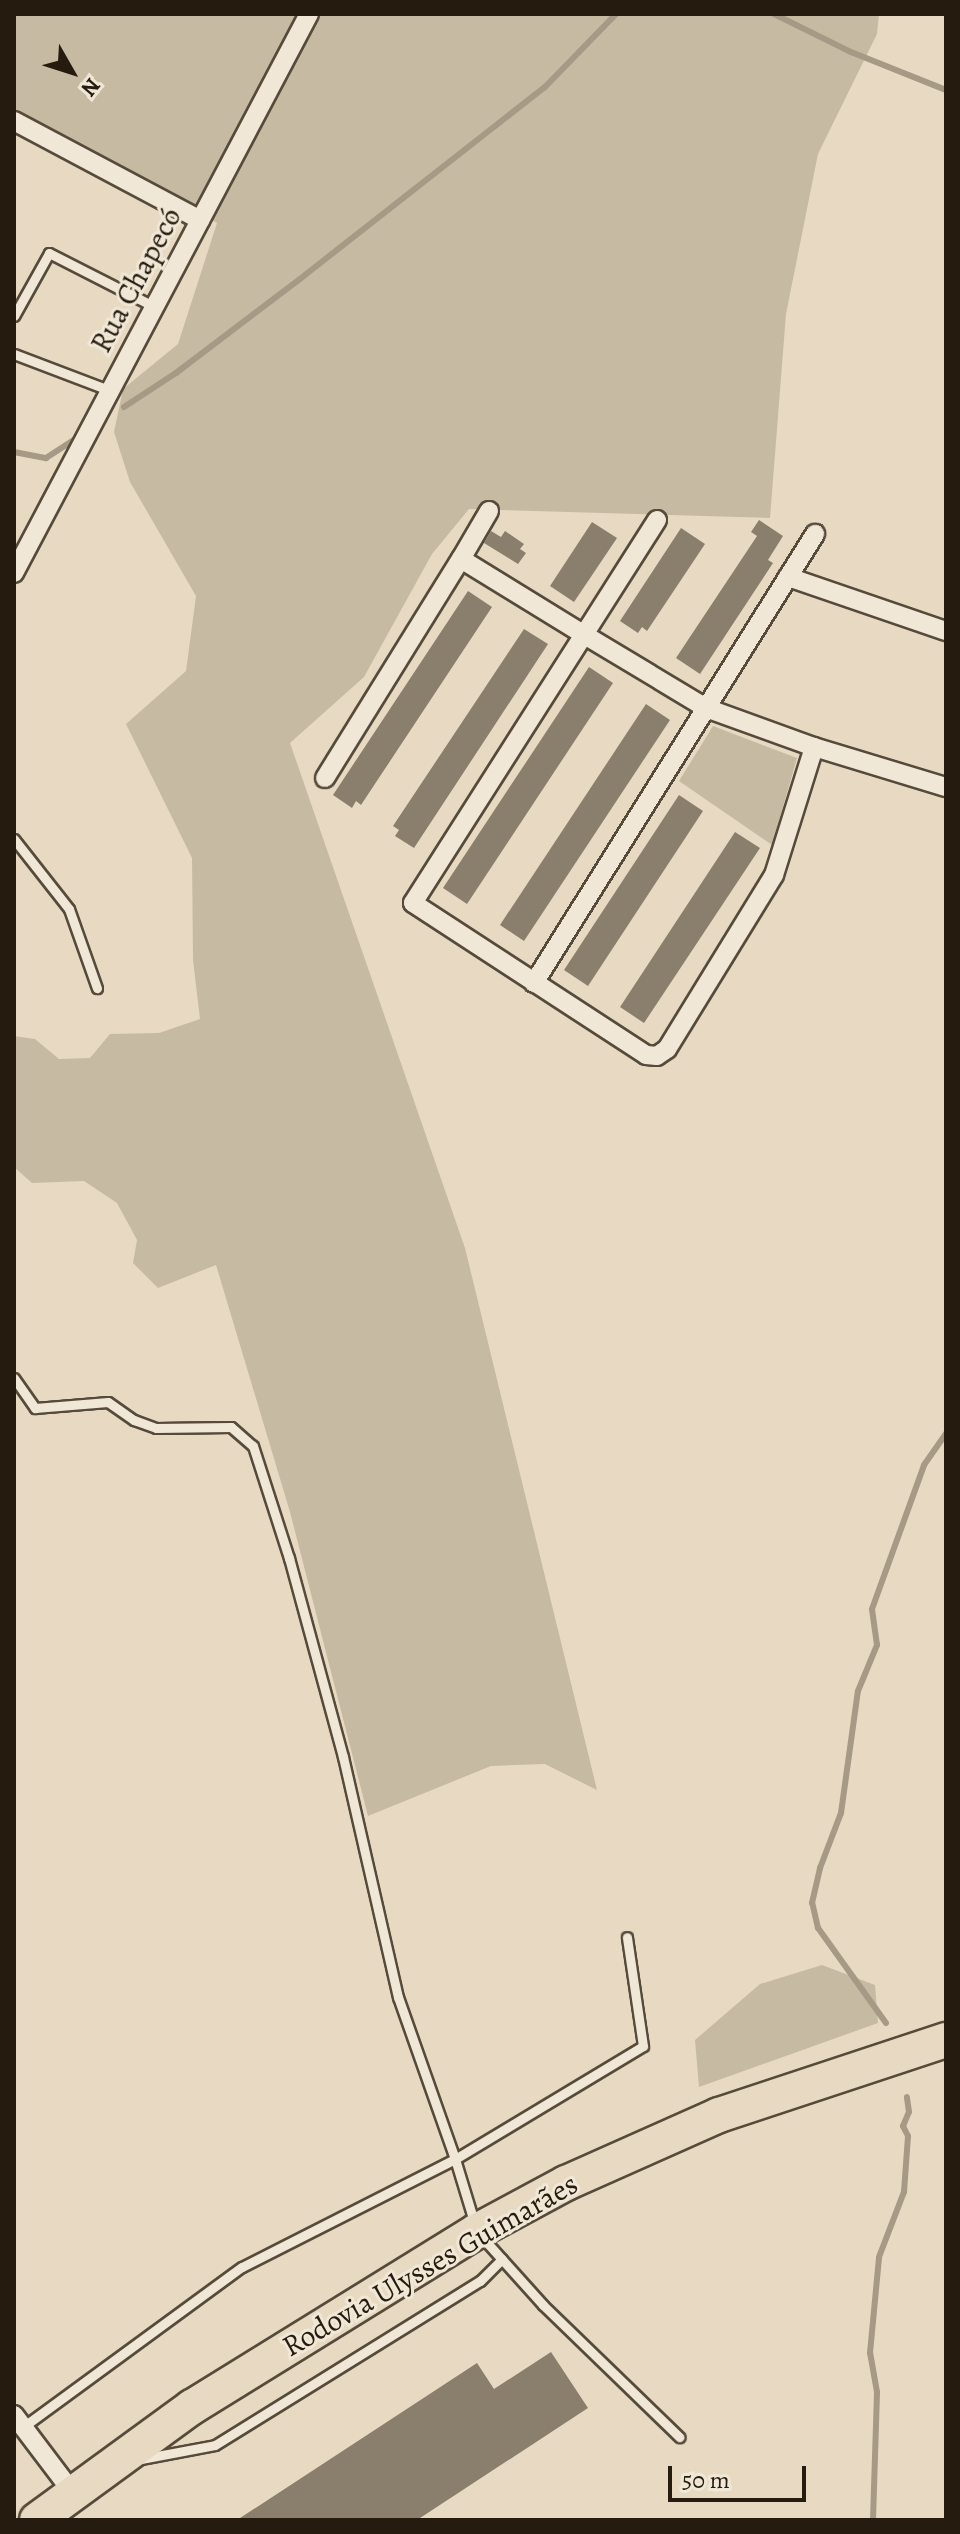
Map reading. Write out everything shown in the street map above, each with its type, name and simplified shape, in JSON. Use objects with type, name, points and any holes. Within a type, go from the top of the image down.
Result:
[{"type":"highway","name":"Rodovia Ulysses Guimarães","points":[[37,2520],[192,2407],[477,2231],[566,2183],[719,2115],[946,2040]]},
{"type":"street","name":"Rua Chapecó","points":[[14,573],[309,14]]},
{"type":"street","points":[[14,121],[200,220]]},
{"type":"street","points":[[325,778],[489,511]]},
{"type":"street","points":[[657,520],[413,903],[646,1055],[657,1056],[667,1049],[774,875],[814,747]]},
{"type":"street","points":[[534,983],[815,534]]},
{"type":"street","points":[[461,559],[706,708],[814,747],[946,787]]},
{"type":"street","points":[[788,577],[946,631]]},
{"type":"street","points":[[18,2421],[73,2493]]},
{"type":"lane","points":[[14,316],[49,253],[153,306]]},
{"type":"lane","points":[[14,354],[109,390]]},
{"type":"lane","points":[[14,839],[69,909],[97,988]]},
{"type":"lane","points":[[14,1378],[35,1408],[108,1402],[134,1420],[156,1428],[231,1427],[253,1446],[289,1558],[339,1741],[398,1997],[477,2231],[543,2305],[679,2437]]},
{"type":"lane","points":[[18,2421],[242,2267],[455,2159],[643,2046],[627,1937]]},
{"type":"lane","points":[[114,2464],[215,2445],[480,2281],[502,2259]]},
{"type":"shaded area","points":[[14,14],[879,14],[877,34],[818,154],[786,314],[770,518],[469,509],[432,554],[364,677],[290,743],[465,1248],[597,1790],[545,1764],[491,1766],[368,1816],[290,1512],[216,1265],[158,1288],[133,1263],[137,1240],[117,1203],[84,1181],[32,1183],[14,1167],[14,1036],[35,1039],[59,1059],[90,1058],[110,1034],[159,1033],[200,1019],[193,960],[192,858],[126,724],[186,671],[196,596],[130,482],[114,432],[123,389],[178,344],[217,223],[14,114]]},
{"type":"shaded area","points":[[713,726],[797,758],[772,845],[679,781]]},
{"type":"shaded area","points":[[822,1965],[875,1985],[878,2023],[699,2087],[695,2040],[760,1984]]},
{"type":"building","points":[[759,520],[783,536],[768,560],[773,563],[700,674],[676,658],[757,536],[751,532]]},
{"type":"building","points":[[592,522],[617,538],[574,602],[550,586]]},
{"type":"building","points":[[681,528],[705,544],[647,631],[642,627],[638,633],[620,621]]},
{"type":"building","points":[[491,531],[501,537],[505,531],[524,544],[520,549],[526,553],[518,564],[484,543]]},
{"type":"building","points":[[468,591],[492,607],[361,805],[356,801],[352,808],[333,795]]},
{"type":"building","points":[[524,629],[548,644],[414,848],[395,836],[399,830],[393,826]]},
{"type":"building","points":[[589,667],[613,683],[467,904],[443,888]]},
{"type":"building","points":[[646,704],[670,720],[524,941],[500,925]]},
{"type":"building","points":[[679,795],[703,811],[588,986],[564,970]]},
{"type":"building","points":[[735,832],[760,848],[644,1023],[620,1007]]},
{"type":"building","points":[[551,2352],[588,2408],[417,2520],[237,2520],[477,2363],[494,2389]]},
{"type":"waterway","points":[[124,407],[176,373],[305,275],[545,87],[616,14]]},
{"type":"waterway","points":[[774,14],[851,52],[946,90]]},
{"type":"waterway","points":[[14,452],[46,458],[78,437]]},
{"type":"waterway","points":[[886,2023],[818,1928],[812,1903],[820,1868],[841,1813],[858,1691],[877,1645],[872,1609],[924,1465],[946,1433]]},
{"type":"waterway","points":[[873,2520],[877,2392],[870,2353],[879,2257],[904,2192],[908,2136],[903,2126],[909,2112],[907,2097]]}]
